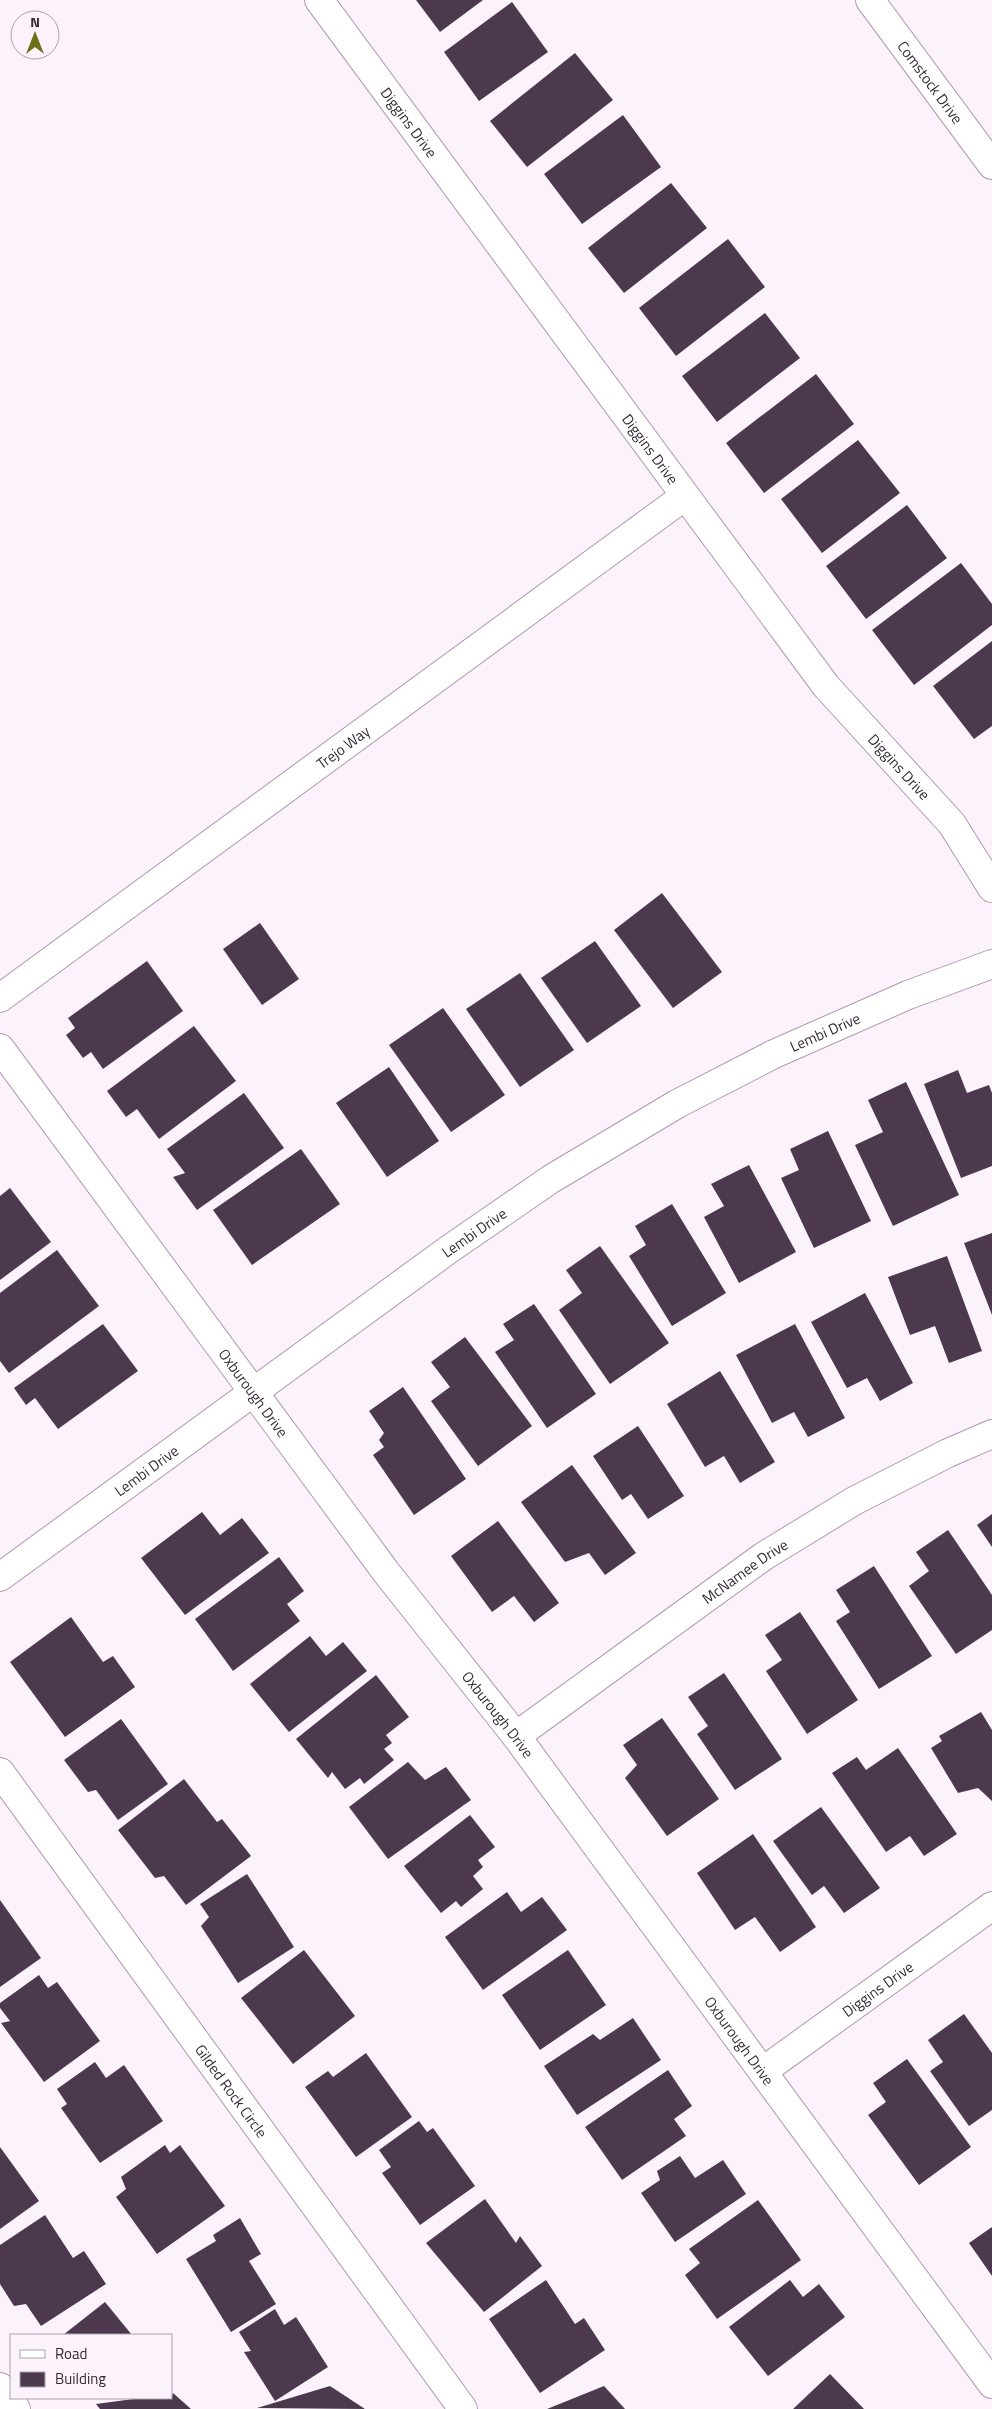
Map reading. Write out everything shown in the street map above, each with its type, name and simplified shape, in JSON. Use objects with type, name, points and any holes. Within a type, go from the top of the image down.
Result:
[{"type":"street","name":"Diggins Drive","points":[[319,0],[826,686],[952,824],[992,888]]},
{"type":"street","name":"Comstock Drive","points":[[870,0],[992,165]]},
{"type":"street","name":"Trejo Way","points":[[0,998],[685,496]]},
{"type":"street","name":"Lembi Drive","points":[[0,1577],[448,1250],[552,1179],[677,1104],[783,1050],[908,995],[992,964]]},
{"type":"street","name":"Oxburough Drive","points":[[0,1048],[386,1572],[516,1736],[992,2384]]},
{"type":"street","name":"McNamee Drive","points":[[516,1736],[764,1556],[854,1501],[948,1453],[992,1434]]},
{"type":"street","name":"Gilded Rock Circle","points":[[0,1772],[462,2409]]},
{"type":"street","name":"Diggins Drive","points":[[763,2071],[992,1906]]},
{"type":"street","points":[[0,2387],[16,2409]]},
{"type":"building","points":[[416,0],[483,0],[440,32]]},
{"type":"building","points":[[512,2],[548,52],[479,101],[444,52]]},
{"type":"building","points":[[575,53],[613,100],[527,167],[490,121]]},
{"type":"building","points":[[623,115],[661,167],[582,224],[544,174]]},
{"type":"building","points":[[671,183],[707,228],[624,293],[588,248]]},
{"type":"building","points":[[728,239],[765,287],[676,356],[639,308]]},
{"type":"building","points":[[765,313],[800,358],[717,422],[682,376]]},
{"type":"building","points":[[816,374],[854,424],[764,493],[726,443]]},
{"type":"building","points":[[858,440],[900,493],[822,553],[781,499]]},
{"type":"building","points":[[907,505],[947,558],[866,619],[826,566]]},
{"type":"building","points":[[961,563],[992,604],[992,625],[914,685],[872,630]]},
{"type":"building","points":[[992,641],[992,726],[974,739],[933,686]]},
{"type":"building","points":[[662,893],[722,972],[673,1008],[614,930]]},
{"type":"building","points":[[260,923],[299,979],[262,1005],[223,949]]},
{"type":"building","points":[[595,941],[641,1006],[587,1043],[541,978]]},
{"type":"building","points":[[147,961],[183,1011],[103,1069],[91,1052],[83,1058],[66,1035],[75,1028],[68,1018]]},
{"type":"building","points":[[520,973],[574,1050],[520,1087],[466,1009]]},
{"type":"building","points":[[443,1008],[505,1095],[451,1132],[389,1045]]},
{"type":"building","points":[[194,1026],[236,1081],[159,1139],[137,1109],[126,1117],[107,1091]]},
{"type":"building","points":[[389,1067],[439,1141],[387,1177],[336,1103]]},
{"type":"building","points":[[958,1070],[967,1093],[989,1085],[992,1093],[992,1166],[961,1178],[924,1084]]},
{"type":"building","points":[[906,1082],[959,1195],[893,1226],[855,1145],[883,1132],[868,1100]]},
{"type":"building","points":[[244,1093],[284,1148],[197,1210],[173,1177],[185,1173],[167,1149]]},
{"type":"building","points":[[828,1131],[871,1221],[814,1248],[781,1178],[799,1170],[790,1149]]},
{"type":"building","points":[[301,1149],[340,1204],[252,1265],[213,1210]]},
{"type":"building","points":[[749,1165],[796,1252],[739,1283],[704,1217],[724,1206],[711,1184]]},
{"type":"building","points":[[10,1188],[51,1242],[0,1280],[0,1196]]},
{"type":"building","points":[[672,1204],[726,1293],[672,1326],[629,1256],[646,1245],[635,1226]]},
{"type":"building","points":[[992,1233],[992,1315],[964,1243]]},
{"type":"building","points":[[600,1246],[669,1343],[610,1384],[559,1310],[582,1293],[566,1270]]},
{"type":"building","points":[[57,1250],[99,1306],[9,1373],[0,1361],[0,1293]]},
{"type":"building","points":[[947,1256],[982,1351],[949,1363],[935,1326],[910,1335],[888,1277]]},
{"type":"building","points":[[865,1293],[913,1383],[880,1401],[867,1378],[847,1388],[811,1322]]},
{"type":"building","points":[[534,1304],[596,1394],[547,1428],[495,1352],[514,1340],[503,1324]]},
{"type":"building","points":[[103,1324],[138,1371],[58,1429],[35,1398],[26,1405],[14,1388]]},
{"type":"building","points":[[795,1324],[845,1418],[808,1437],[794,1412],[772,1423],[736,1355]]},
{"type":"building","points":[[465,1337],[532,1426],[478,1466],[431,1401],[450,1387],[431,1362]]},
{"type":"building","points":[[720,1371],[775,1462],[740,1483],[724,1456],[705,1467],[667,1404]]},
{"type":"building","points":[[403,1387],[466,1479],[414,1515],[373,1455],[384,1447],[379,1440],[384,1433],[369,1411]]},
{"type":"building","points":[[638,1426],[684,1496],[648,1519],[631,1494],[622,1500],[593,1456]]},
{"type":"building","points":[[572,1465],[636,1553],[605,1575],[589,1553],[565,1562],[521,1502]]},
{"type":"building","points":[[202,1512],[220,1535],[242,1518],[269,1553],[185,1615],[141,1558]]},
{"type":"building","points":[[992,1514],[992,1547],[977,1525]]},
{"type":"building","points":[[498,1521],[559,1603],[534,1622],[514,1596],[492,1612],[451,1556]]},
{"type":"building","points":[[948,1530],[992,1595],[992,1630],[956,1654],[909,1586],[929,1571],[916,1552]]},
{"type":"building","points":[[279,1557],[304,1591],[287,1604],[300,1621],[233,1671],[195,1619]]},
{"type":"building","points":[[874,1566],[932,1656],[879,1689],[836,1621],[850,1612],[836,1590]]},
{"type":"building","points":[[800,1612],[858,1700],[807,1734],[766,1671],[782,1660],[765,1635]]},
{"type":"building","points":[[71,1617],[103,1662],[113,1656],[135,1687],[65,1737],[10,1662]]},
{"type":"building","points":[[310,1636],[326,1656],[343,1642],[367,1671],[289,1732],[250,1684]]},
{"type":"building","points":[[724,1673],[782,1759],[735,1790],[697,1734],[708,1726],[688,1697]]},
{"type":"building","points":[[376,1675],[409,1717],[386,1735],[392,1743],[384,1749],[394,1760],[364,1784],[360,1778],[345,1789],[332,1772],[328,1778],[296,1739]]},
{"type":"building","points":[[981,1712],[992,1730],[992,1801],[978,1788],[958,1793],[931,1748],[942,1741],[939,1736]]},
{"type":"building","points":[[662,1718],[719,1799],[667,1836],[625,1778],[637,1765],[623,1745]]},
{"type":"building","points":[[121,1719],[168,1784],[118,1820],[96,1790],[88,1792],[64,1760]]},
{"type":"building","points":[[898,1748],[957,1834],[924,1856],[910,1836],[886,1852],[832,1773],[857,1757],[866,1770]]},
{"type":"building","points":[[408,1762],[425,1780],[446,1767],[471,1800],[388,1859],[349,1807]]},
{"type":"building","points":[[184,1779],[217,1822],[222,1819],[251,1856],[186,1905],[164,1876],[155,1878],[118,1830]]},
{"type":"building","points":[[821,1807],[880,1888],[844,1913],[824,1886],[812,1895],[773,1841]]},
{"type":"building","points":[[470,1815],[495,1847],[478,1860],[483,1867],[473,1876],[483,1889],[461,1907],[456,1901],[441,1913],[404,1866]]},
{"type":"building","points":[[753,1834],[816,1927],[780,1952],[755,1917],[735,1930],[697,1873]]},
{"type":"building","points":[[247,1874],[294,1947],[238,1983],[201,1926],[209,1917],[200,1904]]},
{"type":"building","points":[[507,1892],[521,1912],[542,1897],[567,1930],[483,1990],[445,1937]]},
{"type":"building","points":[[0,1900],[41,1958],[0,1987]]},
{"type":"building","points":[[304,1950],[355,2016],[293,2064],[241,1998]]},
{"type":"building","points":[[568,1950],[606,2005],[540,2050],[502,1995]]},
{"type":"building","points":[[39,1975],[48,1988],[57,1982],[100,2041],[44,2082],[1,2023],[10,2021],[0,2008],[0,2003]]},
{"type":"building","points":[[964,2014],[992,2053],[992,2110],[969,2126],[930,2071],[943,2062],[928,2040]]},
{"type":"building","points":[[633,2018],[661,2060],[577,2115],[544,2066],[593,2034],[600,2040]]},
{"type":"building","points":[[366,2053],[412,2117],[356,2157],[305,2087],[328,2071],[333,2077]]},
{"type":"building","points":[[907,2059],[971,2147],[919,2185],[868,2115],[886,2102],[873,2083]]},
{"type":"building","points":[[95,2062],[106,2078],[124,2065],[163,2121],[100,2163],[61,2108],[67,2104],[57,2089]]},
{"type":"building","points":[[668,2070],[692,2106],[674,2119],[686,2136],[622,2180],[585,2127]]},
{"type":"building","points":[[419,2121],[427,2132],[433,2128],[475,2186],[420,2225],[382,2173],[391,2167],[379,2150]]},
{"type":"building","points":[[165,2145],[170,2153],[180,2145],[225,2206],[157,2254],[116,2197],[126,2189],[121,2177]]},
{"type":"building","points":[[0,2147],[39,2201],[0,2229]]},
{"type":"building","points":[[680,2156],[695,2178],[723,2160],[746,2194],[675,2242],[641,2193],[660,2180],[657,2171]]},
{"type":"building","points":[[485,2199],[516,2243],[520,2236],[542,2266],[484,2312],[426,2243]]},
{"type":"building","points":[[758,2200],[801,2260],[717,2319],[685,2275],[700,2263],[689,2249]]},
{"type":"building","points":[[45,2215],[73,2258],[84,2251],[106,2284],[41,2326],[26,2304],[14,2306],[0,2284],[0,2245]]},
{"type":"building","points":[[240,2218],[261,2254],[249,2261],[276,2304],[231,2332],[186,2259],[216,2241],[213,2235]]},
{"type":"building","points":[[992,2227],[992,2276],[969,2243]]},
{"type":"building","points":[[546,2280],[575,2324],[584,2318],[605,2350],[540,2393],[489,2319]]},
{"type":"building","points":[[790,2280],[803,2297],[819,2284],[845,2317],[768,2376],[729,2327]]},
{"type":"building","points":[[105,2302],[131,2334],[64,2334]]},
{"type":"building","points":[[275,2309],[284,2325],[296,2317],[328,2367],[275,2401],[244,2352],[251,2351],[239,2332]]},
{"type":"building","points":[[830,2374],[864,2409],[793,2409]]},
{"type":"building","points":[[330,2386],[365,2409],[257,2408]]},
{"type":"building","points":[[604,2386],[625,2409],[547,2409]]},
{"type":"building","points":[[173,2393],[191,2409],[100,2409],[96,2404],[134,2399],[172,2399]]}]
